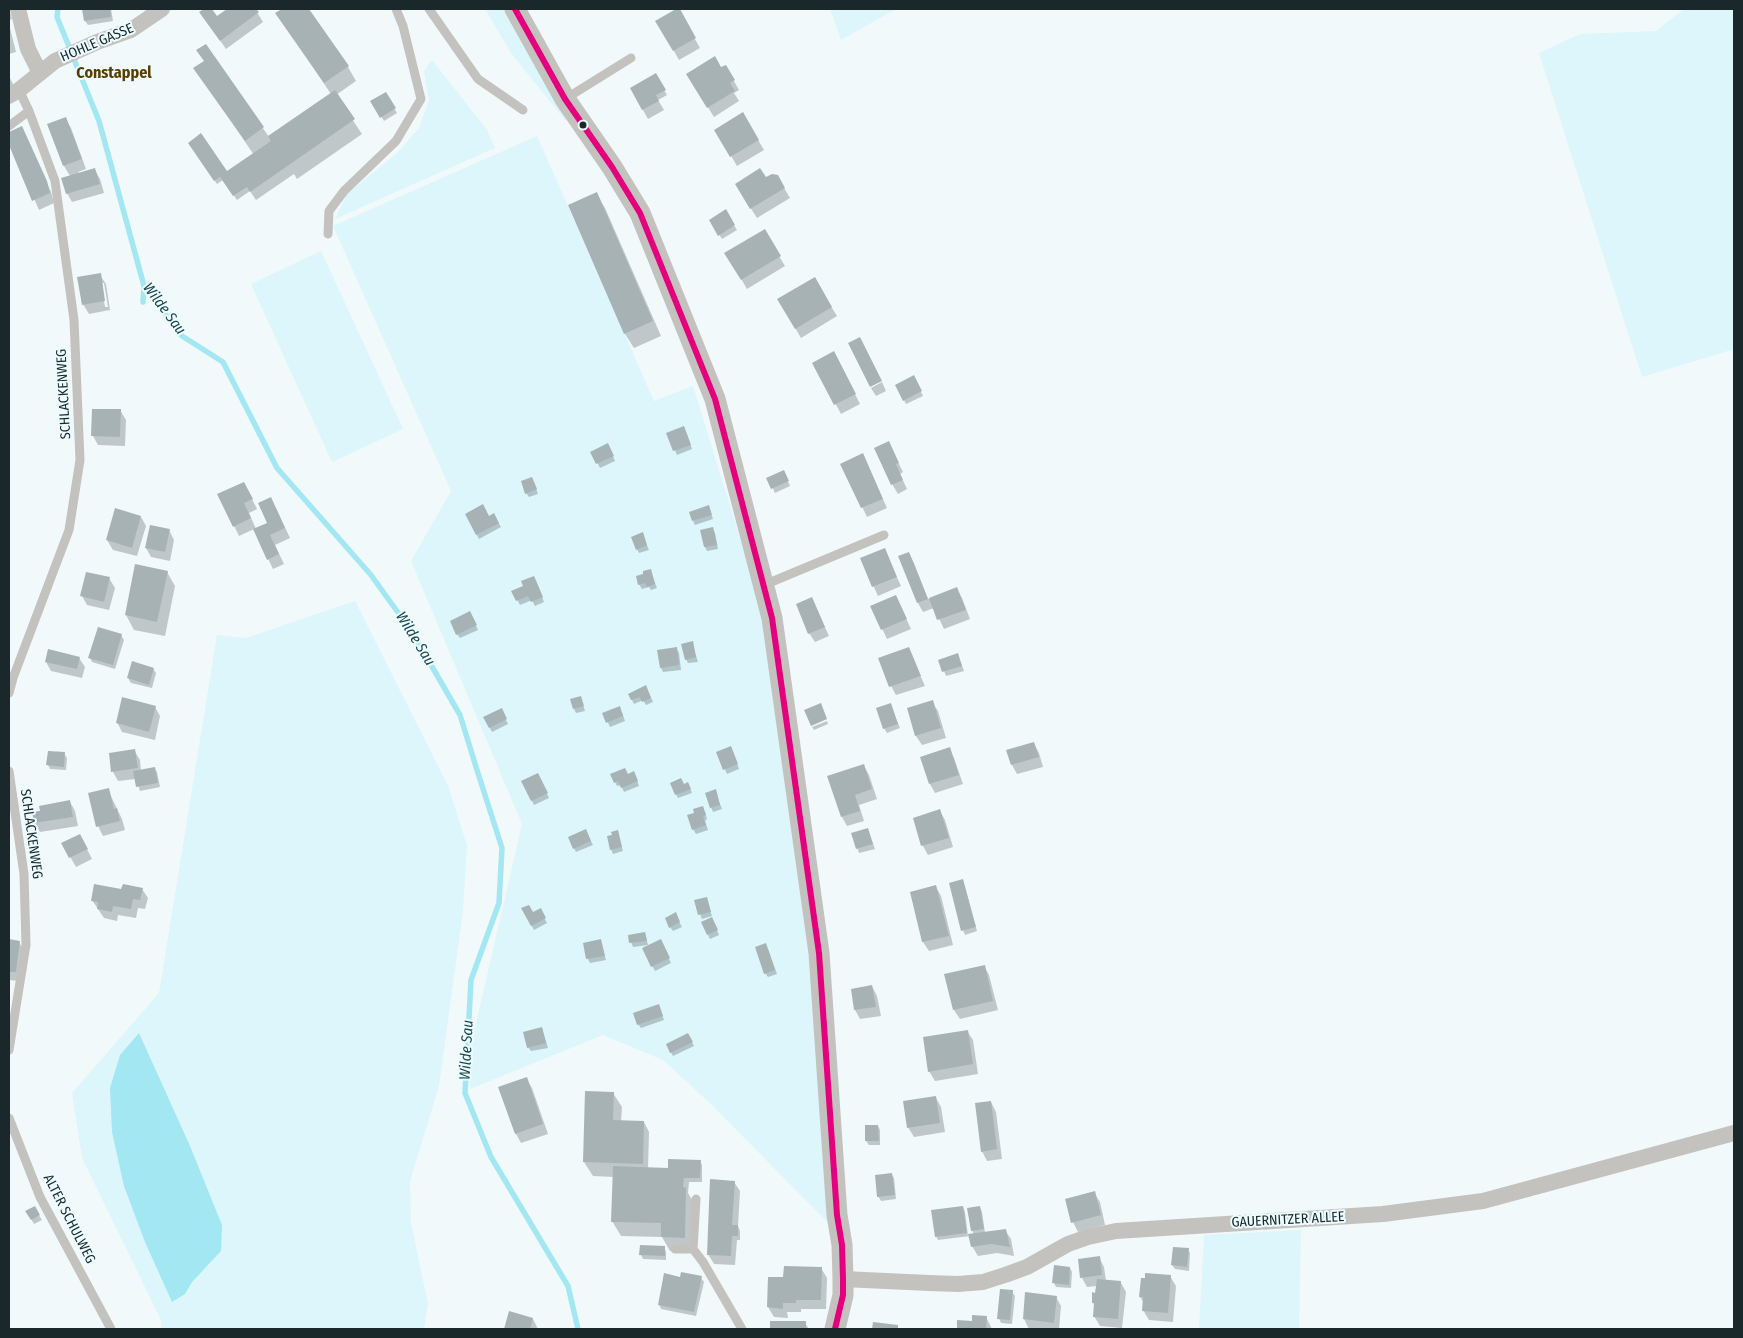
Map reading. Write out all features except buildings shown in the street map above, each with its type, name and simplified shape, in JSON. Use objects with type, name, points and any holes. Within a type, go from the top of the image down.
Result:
[{"type":"street","points":[[18,9],[28,49],[40,73]]},
{"type":"street","name":"HOHLE GASSE","points":[[14,93],[55,60],[131,30],[162,9]]},
{"type":"street","points":[[515,9],[565,99],[621,180],[640,213],[715,399],[764,585],[772,618],[819,953],[837,1215],[842,1245],[843,1295],[835,1329]]},
{"type":"street","name":"GAUERNITZER ALLEE","points":[[843,1279],[958,1284],[983,1282],[1006,1276],[1068,1244],[1088,1237],[1116,1231],[1383,1214],[1483,1201],[1734,1133]]},
{"type":"lane","points":[[328,234],[328,211],[344,192],[396,141],[420,99],[403,26],[396,9]]},
{"type":"lane","points":[[429,9],[478,79],[523,110]]},
{"type":"lane","points":[[565,99],[631,58]]},
{"type":"lane","name":"SCHLACKENWEG","points":[[9,693],[69,530],[80,460],[74,320],[55,181],[29,111],[14,93]]},
{"type":"lane","points":[[9,126],[29,111]]},
{"type":"lane","points":[[764,585],[884,535]]},
{"type":"lane","name":"SCHLACKENWEG","points":[[9,771],[24,874],[26,945],[9,1050]]},
{"type":"lane","name":"ALTER SCHULWEG","points":[[9,1118],[40,1197],[111,1329]]},
{"type":"lane","points":[[696,1199],[693,1249],[703,1262],[742,1329]]},
{"type":"lane","points":[[675,1249],[693,1249]]},
{"type":"shaded area","points":[[485,9],[505,9],[568,119],[565,120],[511,53]]},
{"type":"shaded area","points":[[830,9],[896,9],[841,40]]},
{"type":"shaded area","points":[[1684,9],[1734,9],[1734,349],[1642,377],[1539,53],[1580,34],[1656,31]]},
{"type":"shaded area","points":[[432,60],[487,130],[495,148],[335,219],[346,195],[398,152],[419,128],[429,100],[424,71]]},
{"type":"shaded area","points":[[537,136],[654,401],[693,386],[763,612],[816,989],[828,1223],[713,1106],[663,1060],[603,1035],[470,1089],[468,1058],[522,824],[411,561],[451,491],[333,226]]},
{"type":"shaded area","points":[[321,251],[403,429],[332,462],[251,284]]},
{"type":"shaded area","points":[[355,601],[448,786],[467,845],[463,911],[439,1086],[410,1181],[411,1223],[428,1304],[424,1329],[161,1329],[161,1320],[82,1158],[72,1093],[159,993],[217,635],[246,638]]},
{"type":"shaded area","points":[[1301,1230],[1299,1329],[1199,1329],[1204,1235]]},
{"type":"water","points":[[139,1033],[190,1146],[222,1225],[221,1251],[192,1282],[185,1294],[172,1302],[145,1242],[124,1186],[112,1132],[110,1088],[120,1055]]},
{"type":"waterway","name":"Wilde Sau","points":[[58,9],[57,17],[99,121],[144,286],[182,336],[223,362],[277,468],[371,575],[412,632],[460,715],[502,848],[499,903],[471,980],[465,1093],[491,1157],[568,1286],[578,1329]]},
{"type":"waterway","points":[[143,302],[144,286]]},
{"type":"transit line","points":[[515,9],[565,99],[612,167],[640,213],[715,399],[772,618],[819,953],[837,1215],[842,1245],[843,1295],[835,1329]]},
{"type":"district","name":"Constappel","points":[[114,74]]}]
